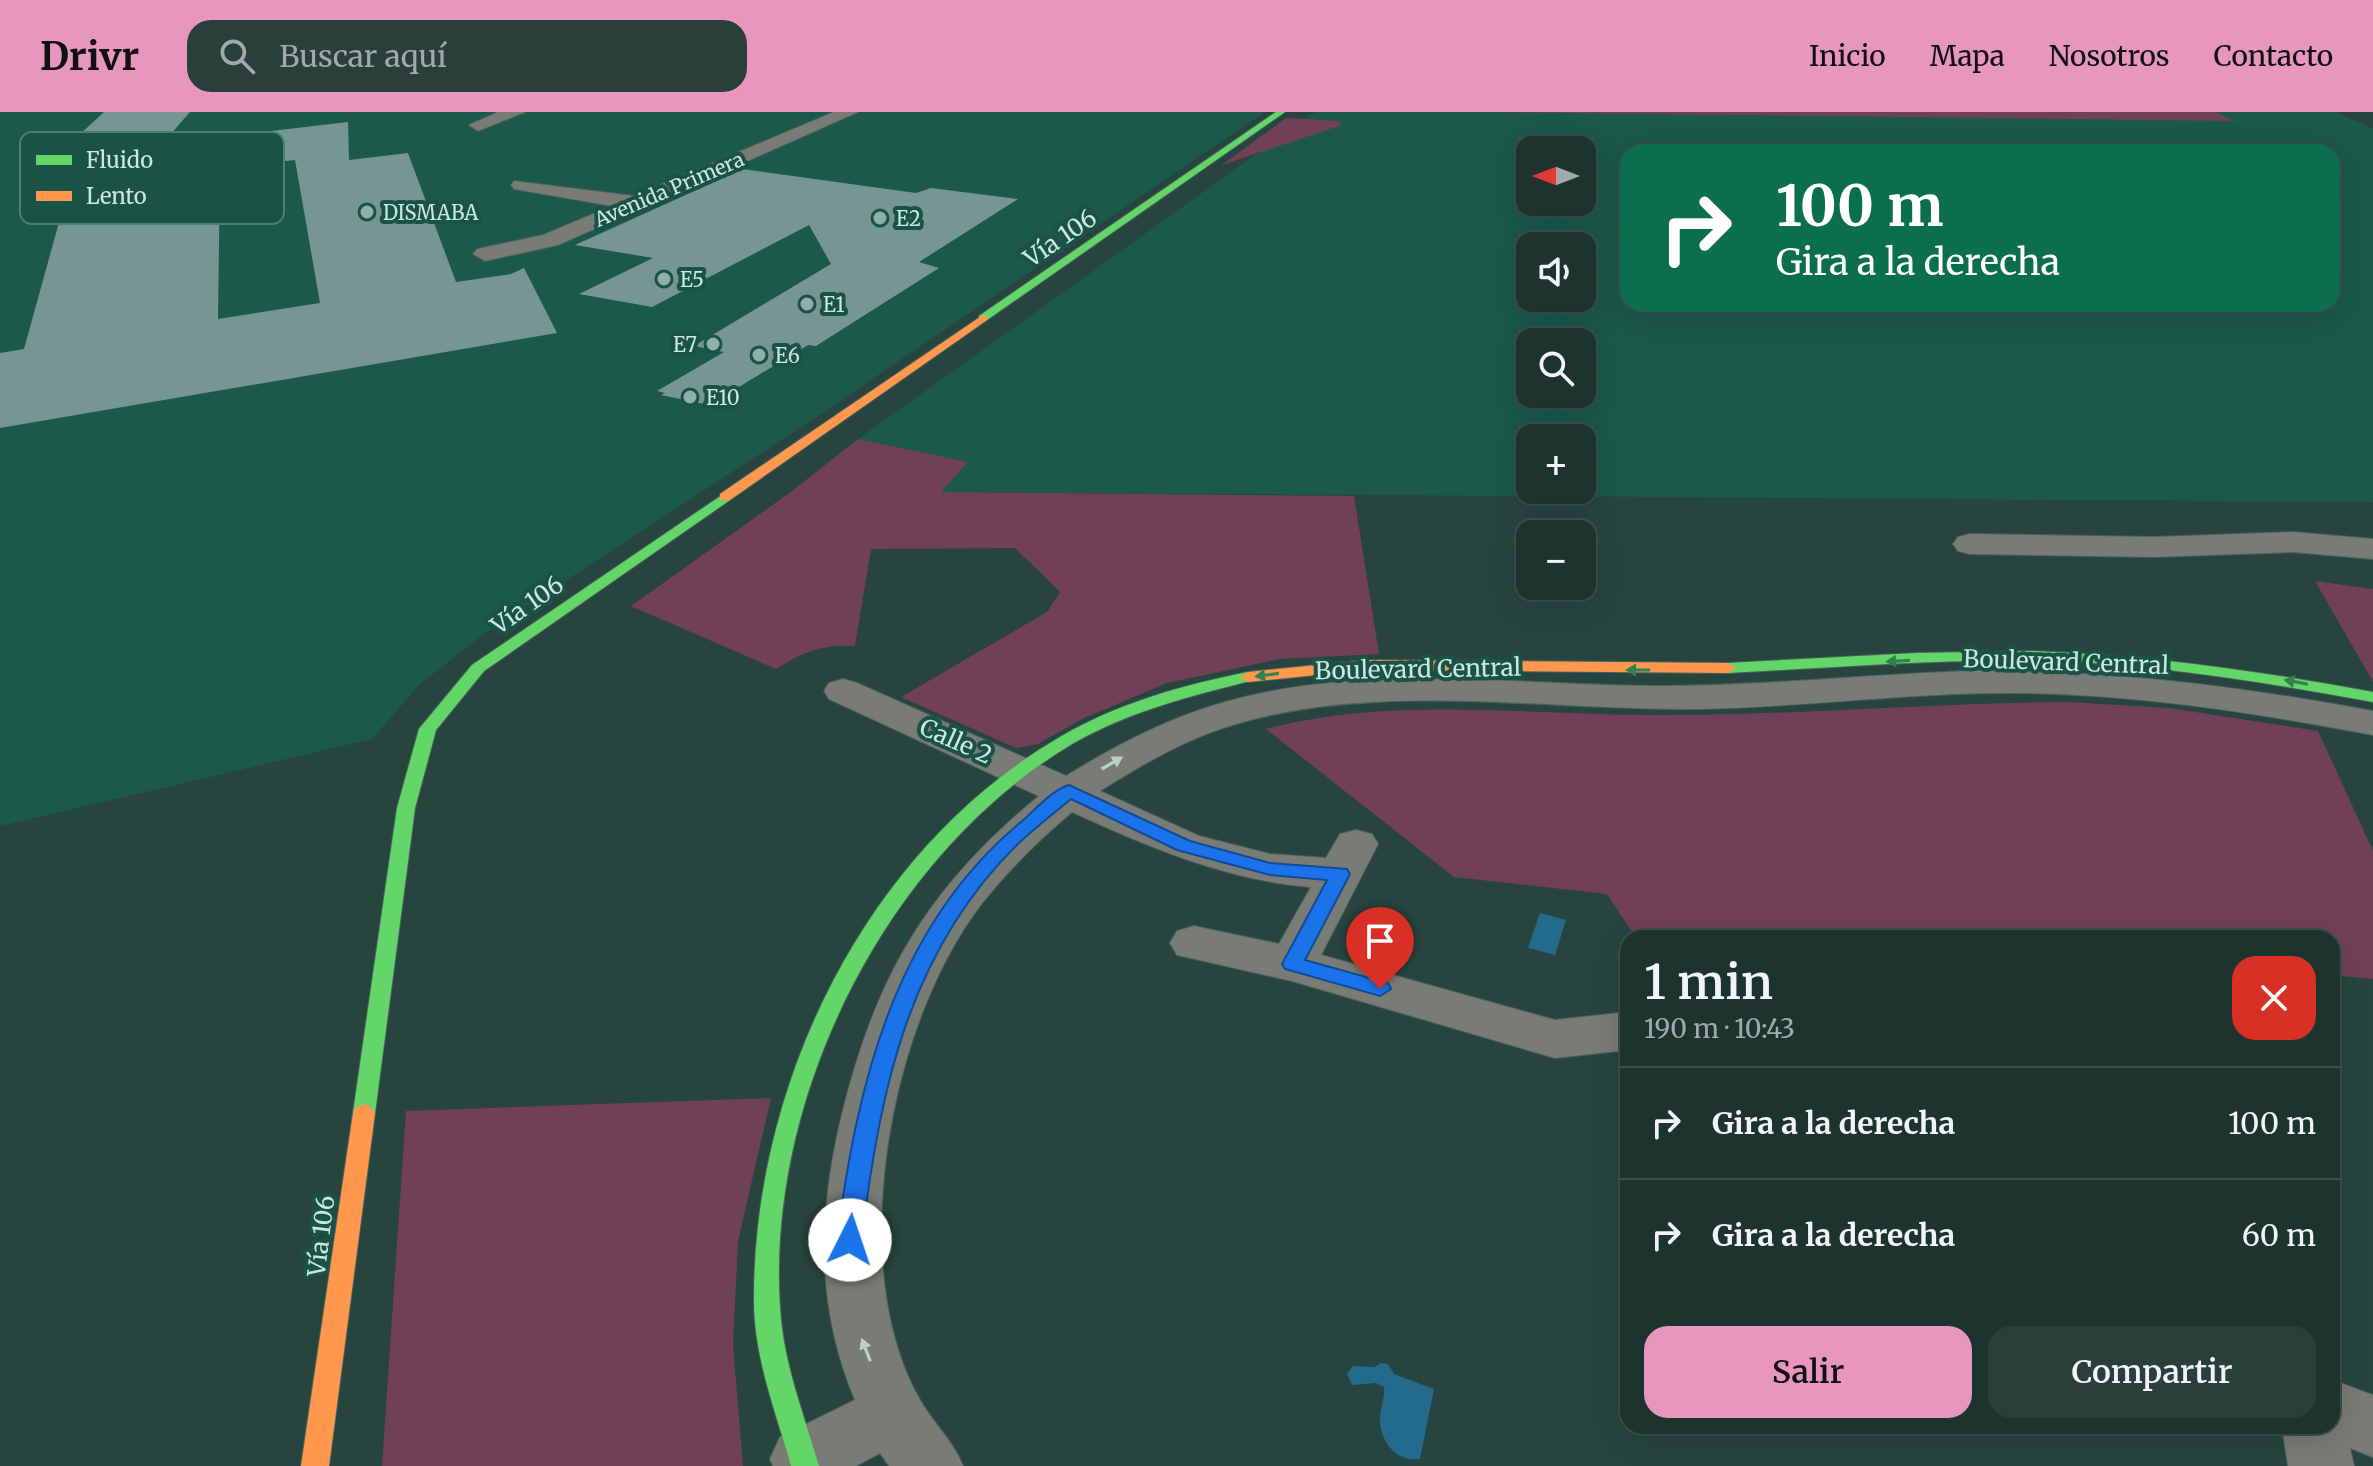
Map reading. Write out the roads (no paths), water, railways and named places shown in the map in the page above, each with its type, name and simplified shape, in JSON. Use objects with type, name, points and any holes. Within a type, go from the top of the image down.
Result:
[{"type":"main road","name":"Vía 106","points":[[315,1466],[403,823],[428,729],[478,668],[1281,112]]},
{"type":"main road","name":"Boulevard Central","points":[[804,1463],[778,1382],[767,1298],[770,1228],[778,1163],[792,1112],[827,1016],[850,967],[876,927],[905,885],[952,833],[1021,770],[1083,733],[1157,701],[1261,675],[1381,665],[1646,670],[1960,670],[2047,657],[2196,668],[2373,697]]},
{"type":"street","points":[[478,125],[516,112]]},
{"type":"street","name":"Avenida Primera","points":[[485,254],[550,240],[849,112]]},
{"type":"street","points":[[521,185],[635,203]]},
{"type":"street","points":[[1970,544],[2154,547],[2293,542],[2373,549]]},
{"type":"street","name":"Boulevard Central","points":[[930,1466],[891,1415],[861,1337],[849,1266],[850,1214],[880,1061],[912,978],[955,908],[1012,839],[1069,791],[1132,751],[1201,723],[1262,705],[1331,695],[1433,692],[1657,698],[1960,670],[2186,691],[2373,723]]},
{"type":"street","name":"Calle 2","points":[[843,691],[1069,791],[1184,846],[1270,869],[1348,859],[1292,964]]},
{"type":"street","points":[[1194,943],[1292,964],[1555,1039],[1620,1032]]},
{"type":"street","points":[[2340,1413],[2373,1426]]},
{"type":"street","points":[[804,1463],[891,1415]]},
{"type":"street","points":[[2315,1434],[2321,1466]]},
{"type":"water","points":[[1540,913],[1566,920],[1555,955],[1528,948]]},
{"type":"water","points":[[1381,1363],[1388,1364],[1394,1374],[1434,1389],[1420,1459],[1404,1458],[1397,1454],[1383,1436],[1380,1419],[1384,1387],[1376,1383],[1352,1385],[1347,1374],[1353,1366],[1375,1367]]},
{"type":"place","name":"DISMABA","points":[[367,212]]},
{"type":"place","name":"E2","points":[[880,218]]},
{"type":"place","name":"E5","points":[[664,279]]},
{"type":"place","name":"E1","points":[[807,304]]},
{"type":"place","name":"E7","points":[[713,344]]},
{"type":"place","name":"E6","points":[[759,355]]},
{"type":"place","name":"E10","points":[[690,397]]}]
